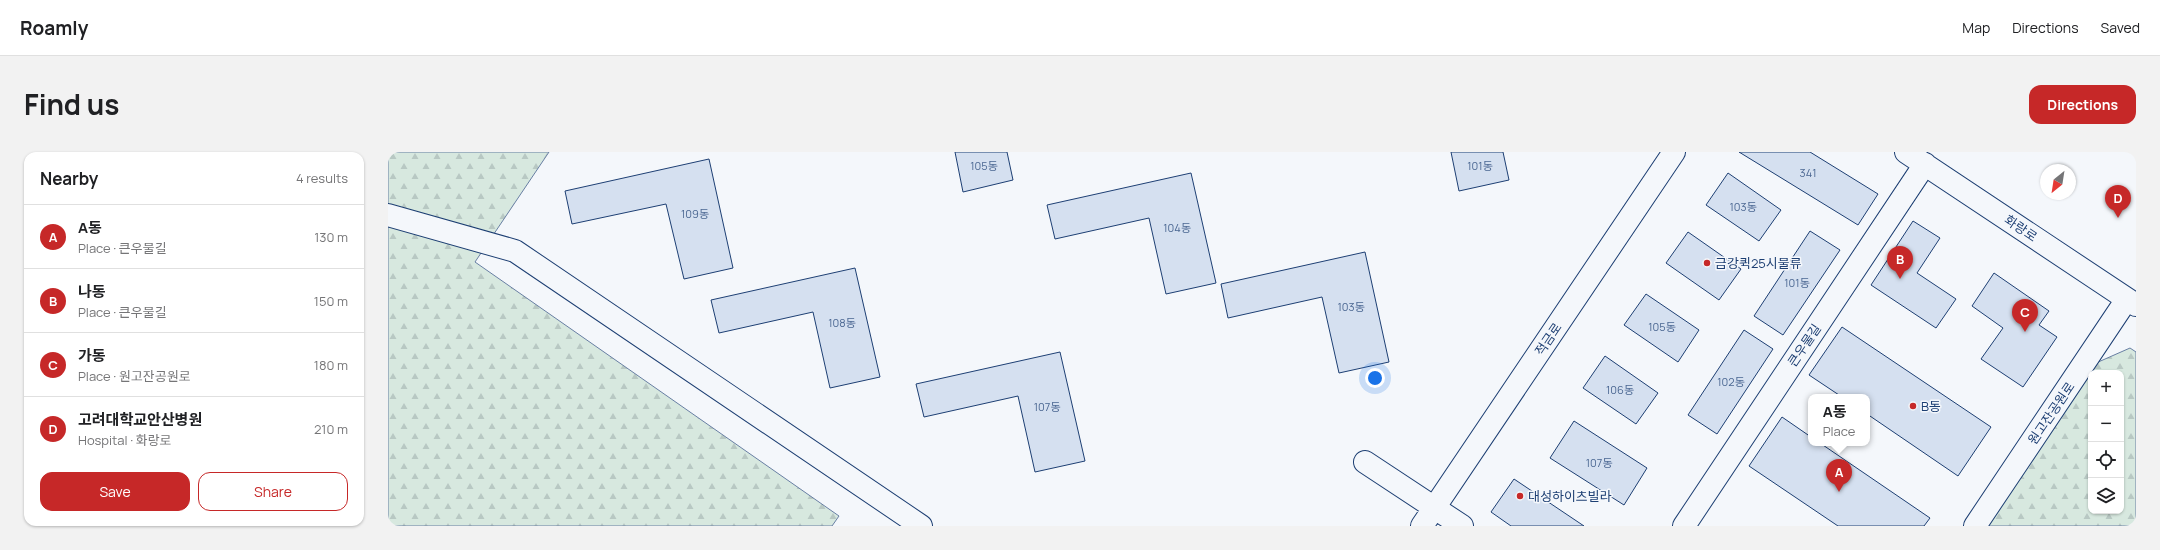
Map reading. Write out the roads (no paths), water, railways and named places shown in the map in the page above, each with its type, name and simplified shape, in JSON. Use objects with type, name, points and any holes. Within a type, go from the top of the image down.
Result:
[{"type":"street","name":"적금로","points":[[1422,526],[1674,152]]},
{"type":"street","name":"화랑로","points":[[1906,152],[2132,302]]},
{"type":"street","name":"큰우물길","points":[[1684,526],[1925,164]]},
{"type":"street","points":[[388,215],[515,250],[922,526]]},
{"type":"street","name":"원고잔공원로","points":[[1975,526],[2132,302]]},
{"type":"street","points":[[1365,462],[1462,526]]},
{"type":"place","name":"고려대학교안산병원","points":[[2118,218]]},
{"type":"place","name":"금강퀵25시물류","points":[[1707,263]]},
{"type":"place","name":"나동","points":[[1900,279]]},
{"type":"place","name":"가동","points":[[2025,332]]},
{"type":"place","name":"B동","points":[[1913,406]]},
{"type":"place","name":"A동","points":[[1839,492]]},
{"type":"place","name":"대성하이츠빌라","points":[[1520,496]]}]
